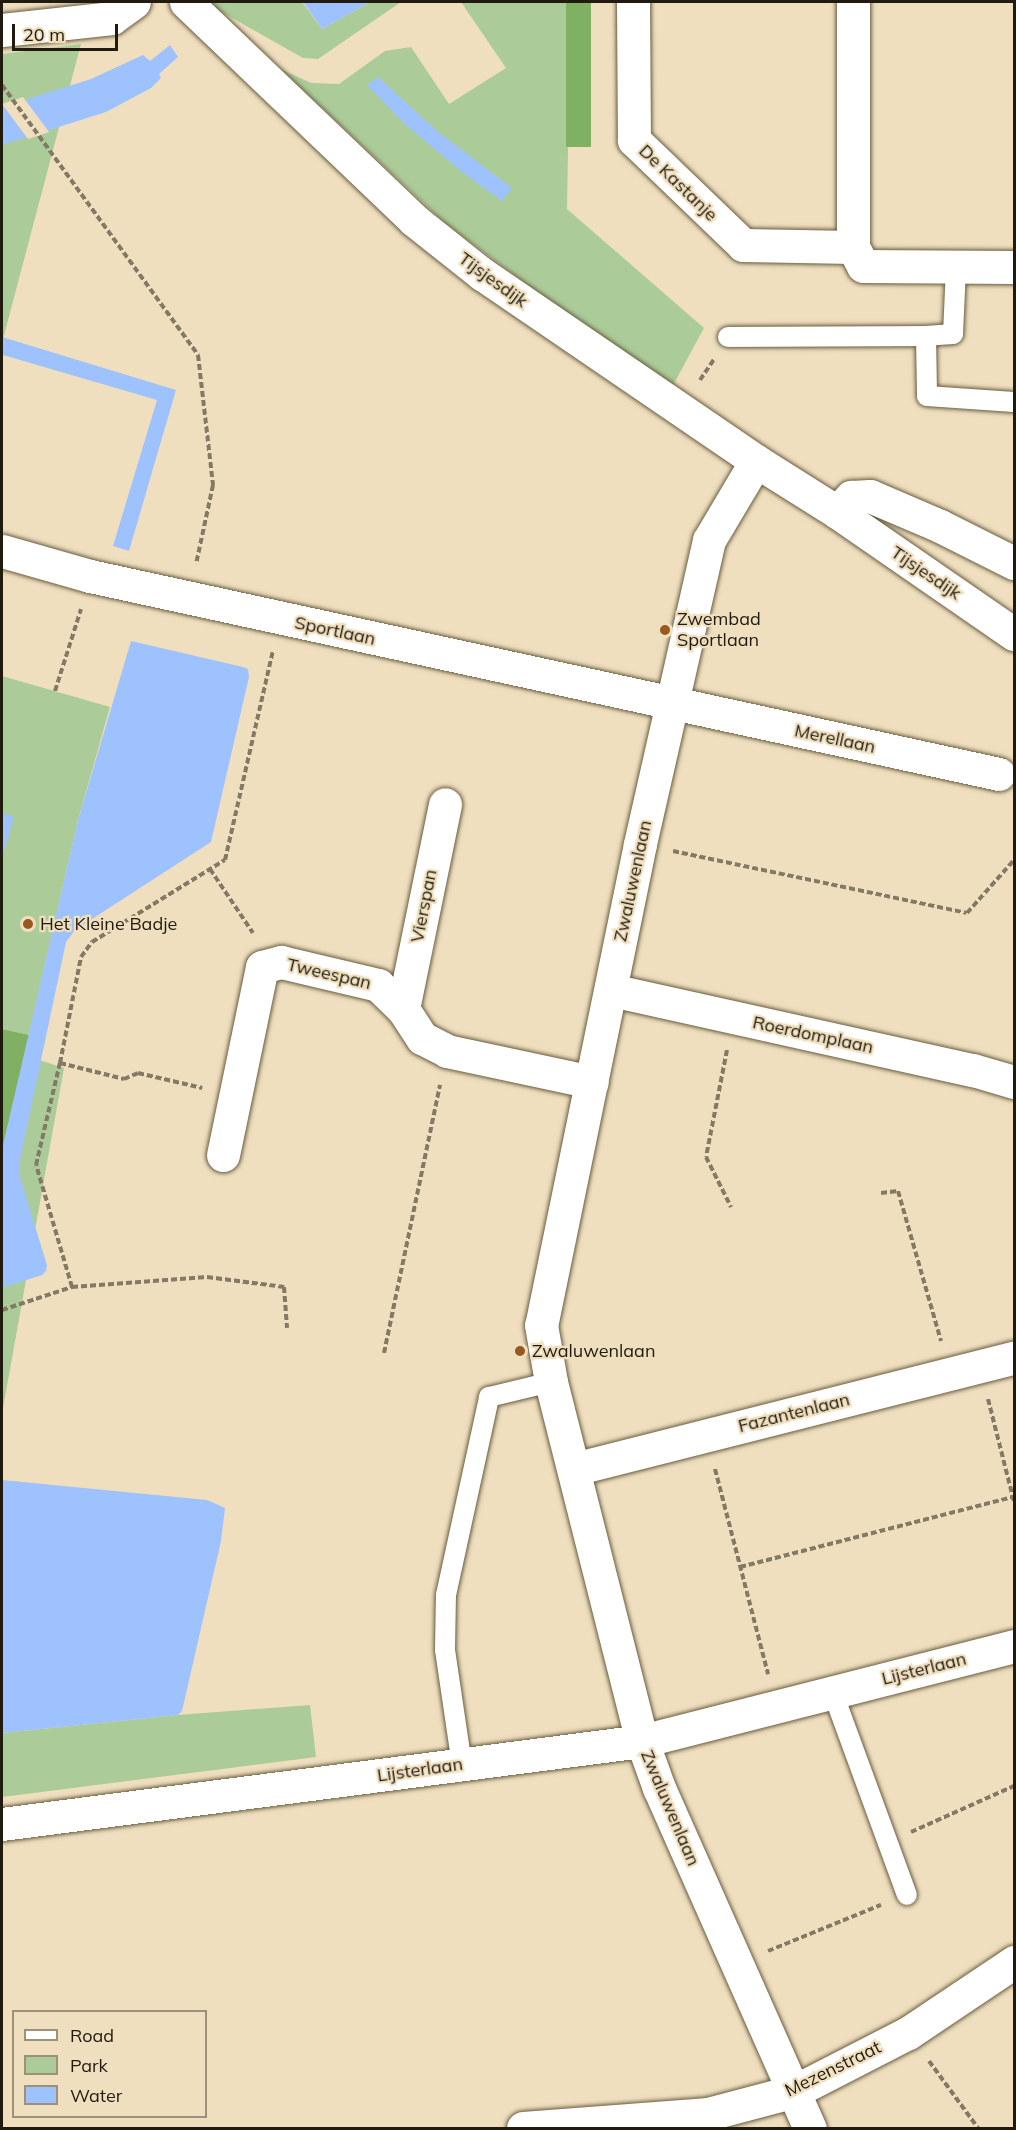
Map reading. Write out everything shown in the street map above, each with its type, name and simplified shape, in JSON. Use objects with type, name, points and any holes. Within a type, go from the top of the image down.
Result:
[{"type":"street","points":[[2,30],[112,18],[134,2]]},
{"type":"street","name":"Tijsjesdijk","points":[[186,2],[414,220],[482,274],[1014,633]]},
{"type":"street","name":"De Kastanje","points":[[633,2],[634,140],[743,245],[853,247]]},
{"type":"street","points":[[853,2],[853,247],[863,266],[1014,267]]},
{"type":"street","name":"Zwaluwenlaan","points":[[756,461],[709,540],[640,844],[542,1325],[551,1382],[642,1741],[659,1788],[810,2128]]},
{"type":"street","points":[[837,512],[851,497],[870,496],[931,522],[1014,563]]},
{"type":"street","name":"Sportlaan","points":[[2,551],[90,576],[670,705]]},
{"type":"street","name":"Merellaan","points":[[670,705],[999,774]]},
{"type":"street","name":"Vierspan","points":[[403,1009],[445,804]]},
{"type":"street","name":"Tweespan","points":[[223,1155],[233,1095],[262,967],[281,962],[378,985],[403,1009],[422,1038],[447,1052],[592,1082]]},
{"type":"street","name":"Roerdomplaan","points":[[610,990],[973,1070],[1014,1082]]},
{"type":"street","name":"Fazantenlaan","points":[[574,1469],[1014,1358]]},
{"type":"street","name":"Lijsterlaan","points":[[2,1824],[642,1741],[1014,1646]]},
{"type":"street","name":"Mezenstraat","points":[[523,2128],[708,2114],[795,2091],[908,2032],[1014,1962]]},
{"type":"lane","points":[[728,337],[953,334],[956,268]]},
{"type":"lane","points":[[926,336],[927,396],[1014,402]]},
{"type":"lane","points":[[462,1765],[445,1650],[446,1595],[489,1397],[551,1382]]},
{"type":"lane","points":[[833,1693],[908,1894]]},
{"type":"path","points":[[2,85],[198,355],[213,485],[189,598]]},
{"type":"path","points":[[682,409],[728,337]]},
{"type":"path","points":[[55,691],[90,576]]},
{"type":"path","points":[[72,1287],[36,1165],[60,1063],[81,957],[92,942],[225,860],[280,618]]},
{"type":"path","points":[[640,844],[967,913],[1014,860]]},
{"type":"path","points":[[210,869],[261,944],[262,967]]},
{"type":"path","points":[[731,1207],[706,1157],[734,1017]]},
{"type":"path","points":[[384,1353],[447,1052]]},
{"type":"path","points":[[60,1063],[124,1079],[138,1073],[233,1095]]},
{"type":"path","points":[[740,1567],[1014,1499],[898,1191],[881,1193]]},
{"type":"path","points":[[2,1310],[72,1287],[207,1277],[284,1287],[287,1328]]},
{"type":"path","points":[[707,1435],[777,1707]]},
{"type":"path","points":[[889,1842],[1014,1786]]},
{"type":"path","points":[[737,1964],[908,1894]]},
{"type":"path","points":[[908,2032],[978,2128]]},
{"type":"green space","points":[[209,2],[302,2],[322,29],[370,2],[401,2],[318,59],[303,58],[220,11]]},
{"type":"green space","points":[[461,2],[566,2],[569,95],[567,209],[704,328],[670,391],[445,223],[281,69],[311,83],[339,84],[385,51],[411,47],[449,104],[506,68]]},
{"type":"green space","points":[[566,2],[591,2],[591,147],[566,147]]},
{"type":"green space","points":[[81,44],[2,343],[2,54]]},
{"type":"green space","name":"Het Kleine Badje","points":[[2,676],[110,707],[78,820],[29,1035],[2,1029]]},
{"type":"green space","points":[[2,1029],[29,1035],[2,1150]]},
{"type":"green space","points":[[2,1048],[64,1068],[2,1414]]},
{"type":"green space","points":[[310,1705],[316,1757],[2,1797],[2,1733],[178,1715]]},
{"type":"water","points":[[303,2],[370,2],[322,29]]},
{"type":"water","points":[[170,45],[178,57],[159,74],[161,78],[151,88],[106,112],[2,145],[2,107],[91,79],[143,55],[150,61]]},
{"type":"water","points":[[378,77],[438,132],[512,188],[502,201],[462,172],[407,126],[367,85]]},
{"type":"water","points":[[2,337],[176,390],[129,551],[113,546],[157,400],[3,355],[2,357]]},
{"type":"water","points":[[131,641],[243,667],[248,669],[249,677],[211,842],[75,930],[66,942],[19,1164],[19,1174],[47,1265],[46,1271],[42,1275],[2,1288],[2,1150],[78,820]]},
{"type":"water","points":[[2,813],[14,817],[2,858]]},
{"type":"water","points":[[2,1480],[207,1500],[225,1508],[221,1541],[182,1711],[178,1715],[2,1733]]},
{"type":"pier","points":[[23,97],[49,132],[28,139],[2,104]]},
{"type":"place","name":"Zwembad Sportlaan","points":[[665,630]]},
{"type":"place","name":"Het Kleine Badje","points":[[28,924]]},
{"type":"place","name":"Zwaluwenlaan","points":[[520,1351]]}]
